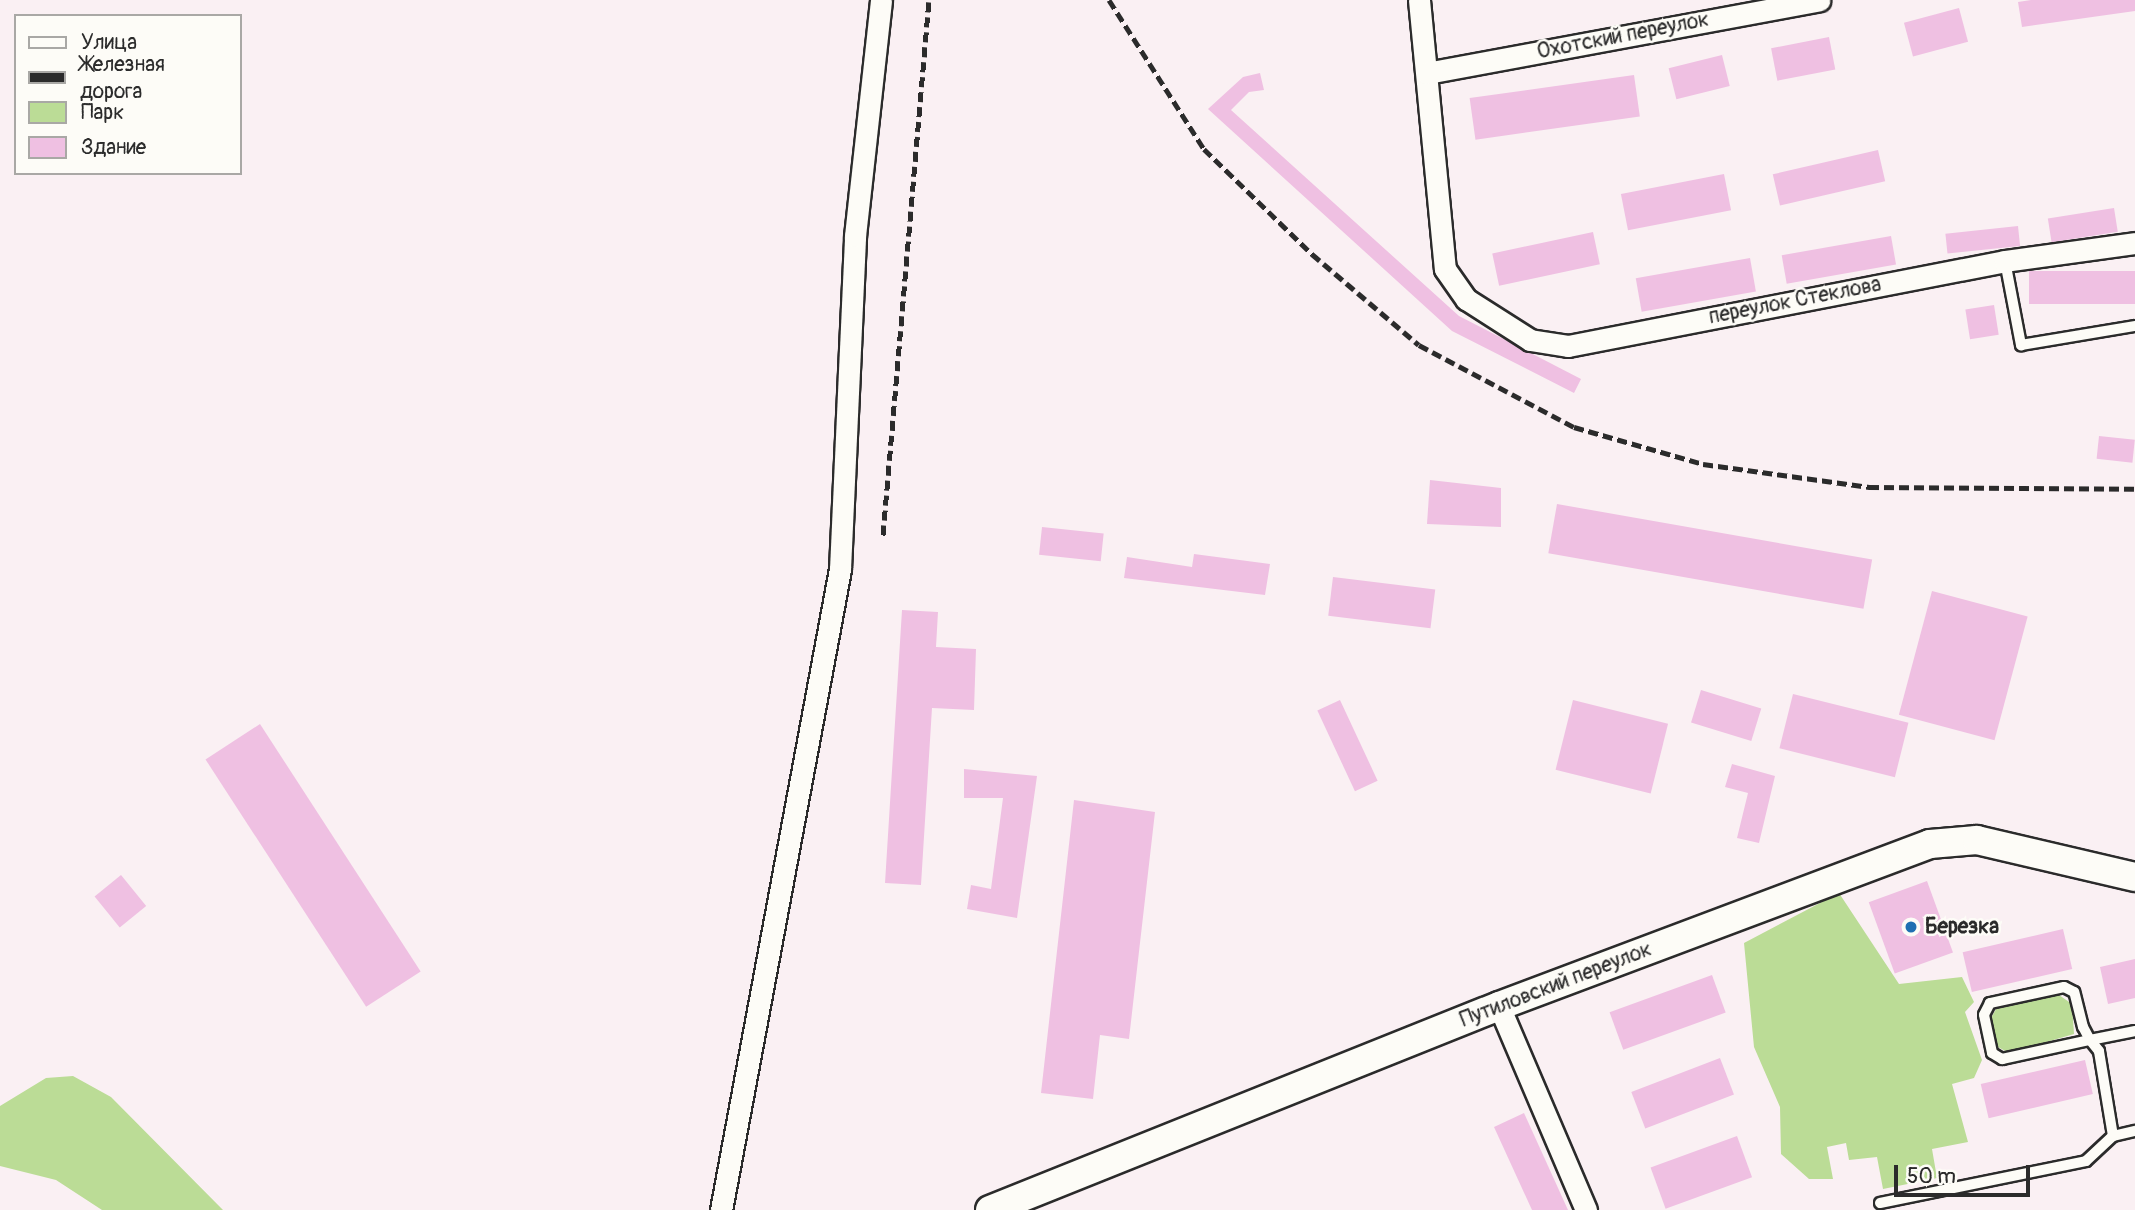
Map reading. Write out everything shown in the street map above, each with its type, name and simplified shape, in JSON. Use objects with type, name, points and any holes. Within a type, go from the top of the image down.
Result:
[{"type":"main road","name":"Путиловский переулок","points":[[990,1210],[1499,1006],[1930,844],[1977,840],[2135,877]]},
{"type":"street","points":[[721,1210],[840,569],[855,236],[881,0]]},
{"type":"street","points":[[1419,0],[1427,73]]},
{"type":"street","name":"Охотский переулок","points":[[1427,73],[1819,0]]},
{"type":"street","name":"переулок Стеклова","points":[[1427,73],[1445,269],[1466,299],[1530,340],[1568,346],[2005,261],[2135,243]]},
{"type":"street","points":[[1499,1006],[1586,1210]]},
{"type":"lane","points":[[2005,261],[2021,345],[2135,326]]},
{"type":"lane","points":[[2113,1136],[2099,1051],[2090,1040],[2074,992],[2064,987],[1990,1003],[1984,1015],[1992,1053],[2002,1059],[2090,1040],[2135,1031]]},
{"type":"lane","points":[[1880,1203],[2086,1161],[2113,1136],[2135,1131]]},
{"type":"green space","points":[[1839,893],[1899,984],[1962,977],[1974,1002],[1965,1012],[1982,1060],[1974,1078],[1952,1084],[1968,1142],[1932,1149],[1937,1178],[1883,1189],[1877,1157],[1849,1160],[1846,1143],[1827,1147],[1833,1179],[1809,1179],[1781,1154],[1780,1107],[1754,1047],[1744,943]]},
{"type":"green space","points":[[2059,995],[2072,1004],[2074,1034],[2009,1053],[1996,1046],[1989,1022],[1996,1009]]},
{"type":"green space","points":[[73,1076],[111,1097],[223,1210],[102,1210],[56,1180],[0,1166],[0,1106],[46,1078]]},
{"type":"building","points":[[2135,0],[2135,11],[2022,27],[2018,2]]},
{"type":"building","points":[[1959,8],[1968,42],[1913,57],[1904,23]]},
{"type":"building","points":[[1829,37],[1835,69],[1777,81],[1771,48]]},
{"type":"building","points":[[1722,55],[1730,86],[1676,99],[1669,68]]},
{"type":"building","points":[[1260,73],[1264,90],[1249,92],[1231,110],[1459,316],[1581,379],[1574,393],[1452,331],[1208,109],[1243,77]]},
{"type":"building","points":[[1634,75],[1640,117],[1475,140],[1470,98]]},
{"type":"building","points":[[1878,150],[1885,181],[1780,205],[1773,174]]},
{"type":"building","points":[[1724,174],[1731,210],[1628,230],[1621,194]]},
{"type":"building","points":[[2114,208],[2118,232],[2052,242],[2048,218]]},
{"type":"building","points":[[2018,226],[2020,246],[1947,254],[1945,234]]},
{"type":"building","points":[[1593,232],[1600,264],[1499,286],[1492,253]]},
{"type":"building","points":[[1891,236],[1896,265],[1787,284],[1782,255]]},
{"type":"building","points":[[1750,258],[1756,291],[1642,312],[1636,278]]},
{"type":"building","points":[[2029,271],[2135,271],[2135,304],[2029,304]]},
{"type":"building","points":[[1994,305],[1999,335],[1970,339],[1965,310]]},
{"type":"building","points":[[2099,436],[2135,440],[2132,463],[2097,459]]},
{"type":"building","points":[[1430,480],[1501,488],[1501,527],[1427,524]]},
{"type":"building","points":[[1557,504],[1872,560],[1863,609],[1548,553]]},
{"type":"building","points":[[1042,527],[1104,533],[1101,561],[1039,555]]},
{"type":"building","points":[[1194,554],[1270,564],[1265,595],[1124,578],[1127,557],[1192,567]]},
{"type":"building","points":[[1333,577],[1435,590],[1430,628],[1328,616]]},
{"type":"building","points":[[1932,591],[2028,617],[1994,740],[1899,715]]},
{"type":"building","points":[[902,610],[938,612],[936,647],[976,649],[974,710],[932,708],[921,885],[885,883]]},
{"type":"building","points":[[1701,690],[1761,708],[1751,741],[1691,723]]},
{"type":"building","points":[[1793,694],[1908,723],[1895,777],[1779,748]]},
{"type":"building","points":[[1340,700],[1378,781],[1355,791],[1317,711]]},
{"type":"building","points":[[1573,700],[1668,724],[1651,794],[1556,770]]},
{"type":"building","points":[[260,724],[421,971],[366,1007],[205,759]]},
{"type":"building","points":[[1732,764],[1775,776],[1759,843],[1737,838],[1748,793],[1725,787]]},
{"type":"building","points":[[964,769],[1037,776],[1017,918],[967,909],[971,885],[991,889],[1003,798],[964,798]]},
{"type":"building","points":[[1074,800],[1155,812],[1129,1039],[1100,1035],[1093,1099],[1041,1093]]},
{"type":"building","points":[[121,875],[146,906],[120,927],[95,896]]},
{"type":"building","name":"Березка","points":[[1927,881],[1953,952],[1895,974],[1869,902]]},
{"type":"building","points":[[2063,929],[2072,969],[1972,992],[1963,952]]},
{"type":"building","points":[[2135,959],[2135,998],[2108,1004],[2100,967]]},
{"type":"building","points":[[1712,975],[1726,1013],[1623,1050],[1610,1012]]},
{"type":"building","points":[[1720,1058],[1734,1094],[1645,1128],[1631,1092]]},
{"type":"building","points":[[2085,1060],[2093,1094],[1989,1118],[1981,1084]]},
{"type":"building","points":[[1524,1113],[1568,1210],[1532,1210],[1494,1127]]},
{"type":"building","points":[[1737,1136],[1752,1177],[1666,1209],[1651,1167]]},
{"type":"railway","points":[[883,535],[929,0]]},
{"type":"railway","points":[[1109,0],[1204,149],[1312,254],[1419,345],[1574,427],[1703,464],[1869,487],[2135,489]]},
{"type":"place","name":"Березка","points":[[1911,927]]}]
